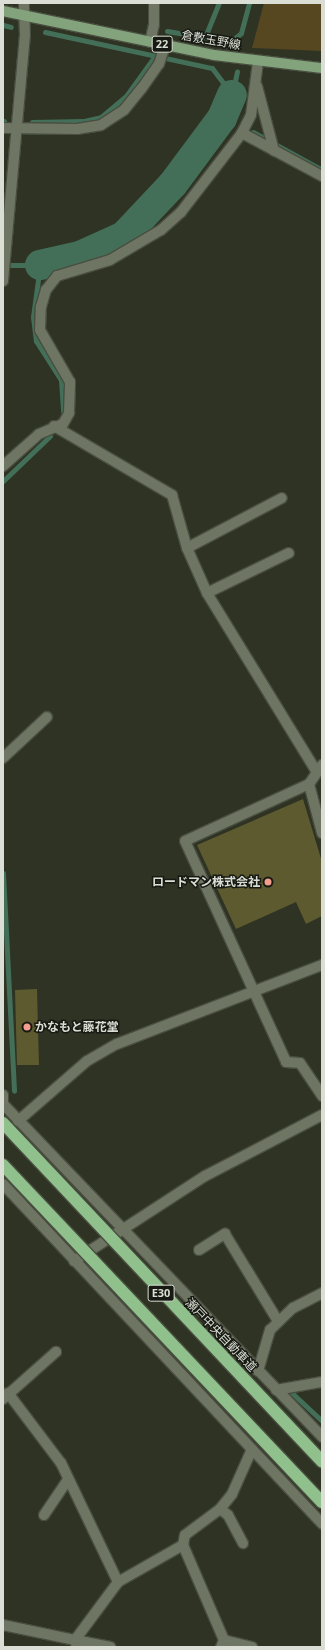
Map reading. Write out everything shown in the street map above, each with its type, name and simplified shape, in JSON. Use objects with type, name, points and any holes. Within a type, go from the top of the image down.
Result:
[{"type":"highway","name":"瀬戸中央自動車道","points":[[3,1123],[322,1461]]},
{"type":"highway","name":"E30","points":[[3,1164],[322,1502]]},
{"type":"main road","name":"倉敷玉野線","points":[[3,11],[150,42],[162,54],[322,68]]},
{"type":"street","points":[[3,281],[18,129],[24,3]]},
{"type":"street","points":[[150,42],[154,24],[154,3]]},
{"type":"street","points":[[3,128],[77,130],[101,125],[124,110],[162,54]]},
{"type":"street","points":[[3,466],[23,447],[54,426],[63,424],[69,413],[72,396],[70,382],[40,330],[40,307],[46,290],[57,276],[110,260],[161,230],[190,200],[242,133],[251,115],[258,62]]},
{"type":"street","points":[[255,82],[274,145]]},
{"type":"street","points":[[242,133],[274,145],[322,176]]},
{"type":"street","points":[[54,426],[172,495],[187,548],[207,593],[319,768],[309,784],[185,841],[251,991],[286,1062],[300,1063],[322,1096]]},
{"type":"street","points":[[187,548],[282,498]]},
{"type":"street","points":[[207,593],[289,553]]},
{"type":"street","points":[[3,758],[47,717]]},
{"type":"street","points":[[309,784],[322,833]]},
{"type":"street","points":[[18,1121],[87,1062],[105,1051],[251,991],[322,965]]},
{"type":"street","points":[[3,1101],[18,1121],[322,1438]]},
{"type":"street","points":[[74,1261],[205,1176],[322,1115]]},
{"type":"street","points":[[3,1201],[6,1188]]},
{"type":"street","points":[[6,1188],[322,1524]]},
{"type":"street","points":[[199,1250],[225,1234],[278,1321]]},
{"type":"street","points":[[258,1371],[270,1330],[278,1321],[322,1293]]},
{"type":"street","points":[[56,1352],[5,1396],[61,1463],[67,1481],[118,1582]]},
{"type":"street","points":[[276,1390],[322,1382]]},
{"type":"street","points":[[252,1449],[232,1494],[220,1509],[185,1535],[183,1545],[223,1644],[252,1647]]},
{"type":"street","points":[[44,1514],[67,1481]]},
{"type":"street","points":[[220,1509],[228,1515],[243,1544]]},
{"type":"street","points":[[76,1644],[118,1582],[183,1545]]},
{"type":"street","points":[[3,1625],[76,1644],[110,1647]]},
{"type":"shaded area","points":[[264,3],[322,3],[322,51],[252,48]]},
{"type":"building","name":"ロードマン株式会社","points":[[303,799],[322,862],[322,916],[306,924],[296,902],[236,929],[197,845]]},
{"type":"building","name":"かなもと藤花堂","points":[[37,989],[39,1065],[17,1065],[15,990]]},
{"type":"waterway","points":[[205,37],[219,3]]},
{"type":"waterway","points":[[221,40],[230,42],[241,33],[249,3]]},
{"type":"waterway","points":[[3,25],[11,27]]},
{"type":"waterway","points":[[167,31],[209,38]]},
{"type":"waterway","points":[[45,32],[212,68],[232,95]]},
{"type":"waterway","points":[[32,122],[84,121],[101,117],[126,96],[155,56]]},
{"type":"waterway","points":[[232,95],[237,72]]},
{"type":"waterway","points":[[40,265],[80,256],[124,236],[173,184],[222,118],[232,95]]},
{"type":"waterway","points":[[222,118],[232,124]]},
{"type":"waterway","points":[[253,132],[322,170]]},
{"type":"waterway","points":[[4,265],[40,265],[33,317],[36,341],[61,380],[63,412]]},
{"type":"waterway","points":[[3,481],[50,436]]},
{"type":"waterway","points":[[3,873],[14,1091]]},
{"type":"waterway","points":[[292,1393],[322,1421]]},
{"type":"place","name":"ロードマン株式会社","points":[[268,882]]},
{"type":"place","name":"かなもと藤花堂","points":[[27,1027]]}]
